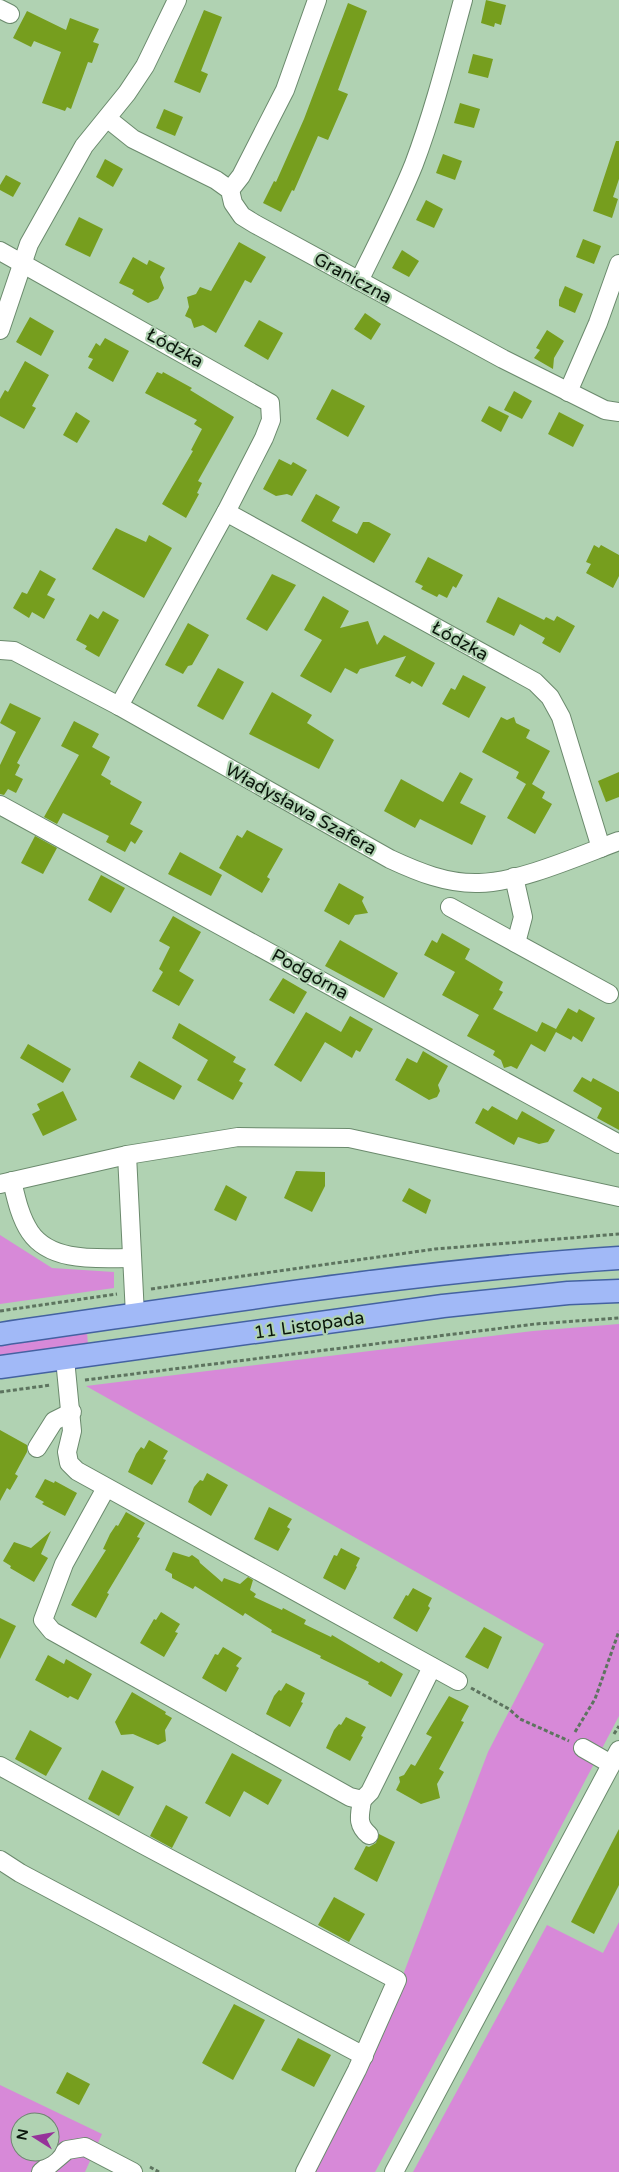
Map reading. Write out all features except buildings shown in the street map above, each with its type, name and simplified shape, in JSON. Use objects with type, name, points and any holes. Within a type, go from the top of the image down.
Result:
[{"type":"main road","name":"11 Listopada","points":[[0,1334],[480,1270],[619,1258]]},
{"type":"main road","name":"11 Listopada","points":[[0,1367],[443,1306],[568,1293],[619,1291]]},
{"type":"street","points":[[0,330],[24,264],[29,244],[84,146],[108,118],[145,66],[177,0]]},
{"type":"street","points":[[108,118],[133,139],[199,171],[230,190],[241,176],[285,90],[317,0]]},
{"type":"street","points":[[359,281],[391,218],[414,164],[434,106],[463,0]]},
{"type":"street","name":"Graniczna","points":[[230,190],[234,203],[242,216],[359,281],[568,392],[605,410],[619,412]]},
{"type":"street","name":"Łódzka","points":[[0,251],[270,403],[272,420],[268,429],[226,512],[119,706]]},
{"type":"street","points":[[568,392],[598,323],[619,264]]},
{"type":"street","name":"Łódzka","points":[[226,512],[535,682],[550,697],[561,717],[601,848]]},
{"type":"street","name":"Władysława Szafera","points":[[0,650],[14,651],[119,706],[382,854],[419,872],[457,881],[480,883],[514,878],[619,842]]},
{"type":"street","name":"Podgórna","points":[[0,805],[619,1144]]},
{"type":"street","points":[[514,878],[523,917],[516,943]]},
{"type":"street","points":[[450,907],[609,994]]},
{"type":"street","points":[[130,1258],[69,1256],[53,1251],[39,1243],[30,1232],[6,1182],[127,1155],[238,1137],[349,1138],[619,1197]]},
{"type":"street","points":[[127,1155],[130,1258],[135,1315]]},
{"type":"street","points":[[65,1359],[72,1412],[72,1431],[66,1452],[69,1463],[77,1471],[458,1681]]},
{"type":"street","points":[[37,1448],[54,1420],[72,1412]]},
{"type":"street","points":[[106,1488],[64,1564],[48,1603],[43,1620],[52,1631],[350,1797],[362,1800]]},
{"type":"street","points":[[369,1834],[358,1823],[362,1800],[370,1792],[432,1666]]},
{"type":"street","points":[[394,2172],[615,1757],[582,1748]]},
{"type":"street","points":[[0,1766],[397,1980],[364,2056],[305,2172]]},
{"type":"street","points":[[0,1860],[20,1873],[364,2056]]},
{"type":"street","points":[[41,2172],[67,2150],[85,2146],[133,2172]]},
{"type":"path","points":[[0,1392],[535,1324],[619,1318]]},
{"type":"path","points":[[458,1681],[509,1709],[520,1719],[570,1741],[595,1698],[619,1632]]},
{"type":"shaded area","points":[[0,1235],[52,1268],[114,1272],[114,1288],[0,1304]]},
{"type":"shaded area","points":[[619,1324],[619,1716],[521,1903],[375,2172],[314,2172],[398,1988],[488,1752],[544,1644],[86,1386],[533,1331]]},
{"type":"shaded area","points":[[87,1332],[88,1346],[0,1358],[0,1344]]},
{"type":"shaded area","points":[[619,1922],[619,2172],[413,2172],[547,1925],[603,1953]]},
{"type":"shaded area","points":[[0,2085],[56,2112],[10,2112],[10,2162],[60,2162],[60,2114],[102,2134],[85,2172],[0,2172]]}]
